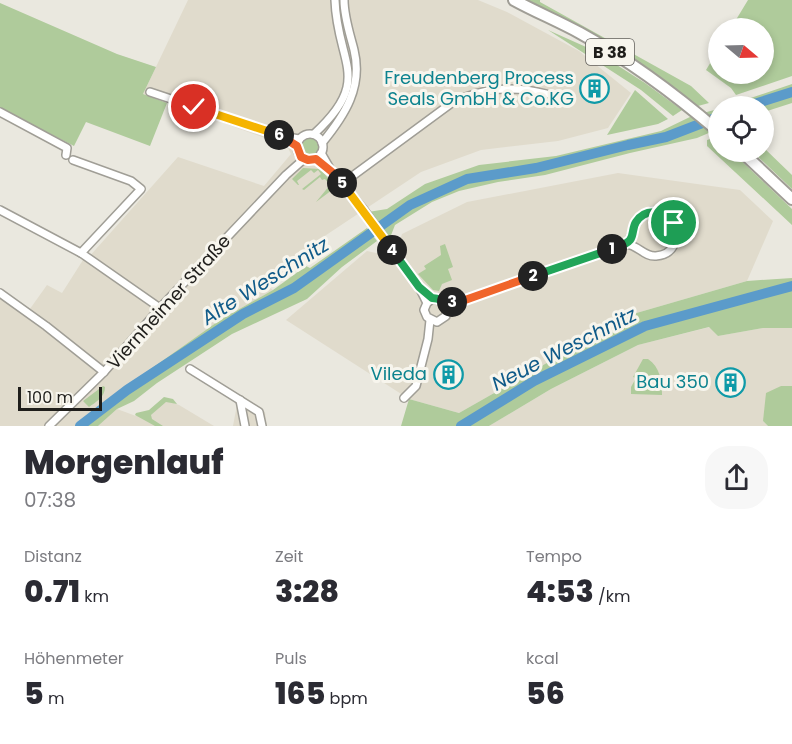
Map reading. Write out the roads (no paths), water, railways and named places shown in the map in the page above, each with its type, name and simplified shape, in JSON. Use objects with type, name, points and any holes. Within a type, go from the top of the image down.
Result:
[{"type":"main road","name":"B 38","points":[[505,0],[531,9]]},
{"type":"main road","name":"B 38","points":[[514,0],[597,43],[684,103],[708,123]]},
{"type":"main road","points":[[753,162],[792,199]]},
{"type":"street","points":[[300,149],[306,134],[314,134],[337,111],[347,87],[349,75],[347,60],[338,25],[335,0]]},
{"type":"street","points":[[318,156],[322,142],[344,115],[356,82],[356,63],[345,15],[344,0]]},
{"type":"street","points":[[343,183],[453,102],[471,94],[506,88],[546,94]]},
{"type":"street","points":[[150,92],[282,136],[300,149],[318,156],[343,183],[430,301]]},
{"type":"street","points":[[0,112],[67,148],[66,155]]},
{"type":"street","points":[[314,134],[322,142]]},
{"type":"street","name":"Viernheimer Straße","points":[[50,426],[105,372],[160,308],[285,175],[300,149]]},
{"type":"street","points":[[73,160],[131,181],[141,189],[81,253]]},
{"type":"street","points":[[0,210],[81,253],[160,308]]},
{"type":"street","points":[[447,306],[626,244],[632,238],[637,220],[648,213],[663,213],[675,226],[675,241],[671,249],[663,254],[648,255],[634,245],[626,244]]},
{"type":"street","points":[[0,293],[105,372]]},
{"type":"street","points":[[433,321],[424,310],[430,301],[437,298],[447,306]]},
{"type":"street","points":[[433,321],[443,319],[447,306]]},
{"type":"street","points":[[404,398],[416,386],[433,321]]},
{"type":"street","points":[[190,369],[259,412],[262,426]]},
{"type":"street","points":[[240,400],[245,426]]},
{"type":"waterway","name":"Alte Weschnitz","points":[[774,98],[792,92]]},
{"type":"waterway","name":"Alte Weschnitz","points":[[80,426],[127,390],[243,314],[294,288],[410,205],[467,179],[536,168],[666,137],[708,121]]},
{"type":"waterway","name":"Neue Weschnitz","points":[[461,426],[534,381],[645,326],[792,286]]},
{"type":"place","name":"Freudenberg Process Seals GmbH & Co.KG","points":[[595,88]]},
{"type":"place","name":"Vileda","points":[[448,374]]},
{"type":"place","name":"Bau 350","points":[[730,382]]}]
